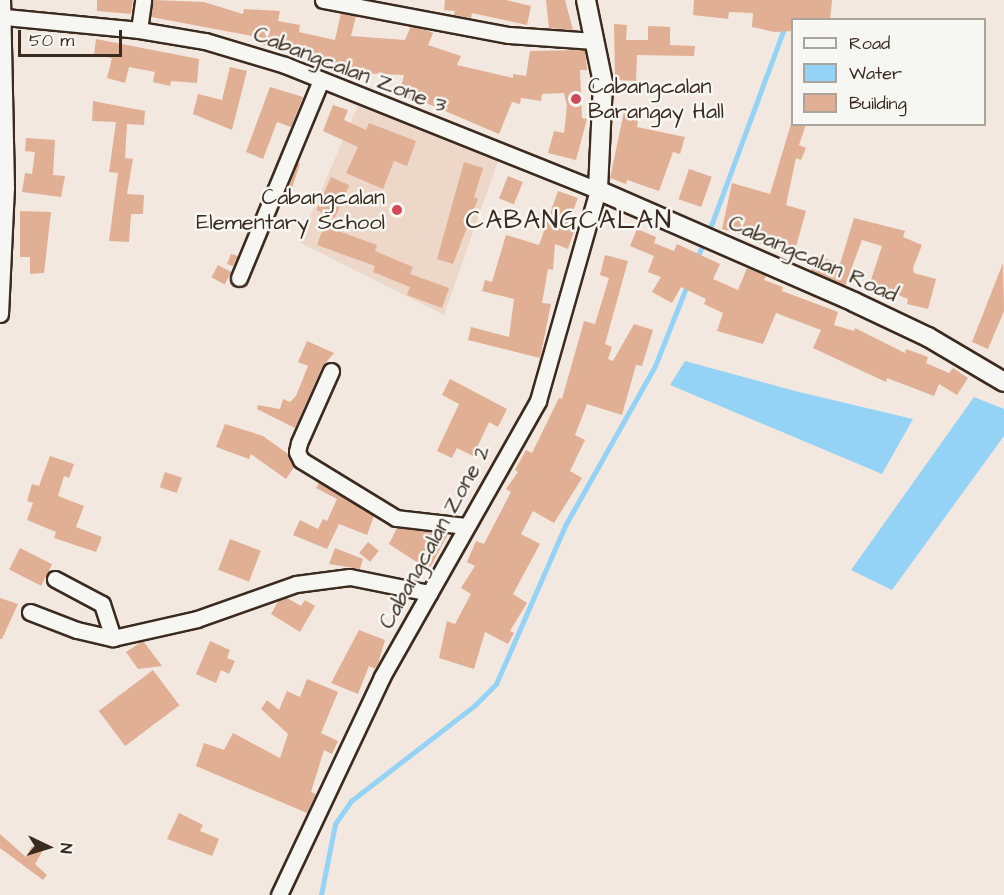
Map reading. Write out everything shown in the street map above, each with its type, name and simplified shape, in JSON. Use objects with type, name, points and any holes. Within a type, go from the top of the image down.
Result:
[{"type":"street","points":[[0,314],[6,188],[5,17],[2,0]]},
{"type":"street","points":[[139,30],[143,0]]},
{"type":"street","points":[[323,0],[509,35],[594,41]]},
{"type":"street","points":[[586,0],[603,83],[598,190]]},
{"type":"street","name":"Cabangcalan Zone 3","points":[[5,17],[139,30],[205,41],[321,80],[598,190]]},
{"type":"street","points":[[239,278],[321,80]]},
{"type":"street","name":"Cabangcalan Road","points":[[598,190],[854,302],[928,337],[1004,382]]},
{"type":"street","name":"Cabangcalan Zone 2","points":[[279,895],[382,677],[465,526],[538,401],[598,190]]},
{"type":"street","points":[[332,371],[299,443],[297,452],[301,460],[396,518],[465,526]]},
{"type":"street","points":[[30,612],[76,630],[113,638],[197,619],[296,584],[350,577],[429,593]]},
{"type":"street","points":[[55,579],[102,603],[113,638]]},
{"type":"shaded area","name":"Cabangcalan Elementary School","points":[[360,101],[499,158],[444,315],[299,242]]},
{"type":"water","points":[[685,361],[799,392],[913,419],[882,474],[670,385]]},
{"type":"water","points":[[974,397],[1004,409],[1004,436],[892,590],[851,570]]},
{"type":"building","points":[[97,0],[133,0],[131,14],[97,11]]},
{"type":"building","points":[[153,0],[204,2],[243,14],[244,9],[280,11],[278,21],[300,25],[299,32],[335,40],[341,13],[356,16],[351,36],[405,40],[411,26],[433,33],[428,45],[461,56],[457,65],[513,78],[513,74],[526,76],[530,51],[585,50],[587,70],[580,70],[582,118],[587,119],[576,160],[548,153],[554,131],[564,133],[567,106],[564,93],[542,94],[541,101],[521,98],[520,104],[512,102],[499,134],[424,102],[399,96],[404,75],[335,72],[335,66],[306,60],[307,53],[262,45],[263,38],[151,17]]},
{"type":"building","points":[[445,0],[506,0],[531,6],[527,25],[472,13],[471,18],[454,15],[455,11],[444,10]]},
{"type":"building","points":[[546,0],[565,0],[573,30],[549,28]]},
{"type":"building","points":[[694,0],[832,0],[830,18],[791,18],[791,31],[775,32],[752,27],[753,13],[729,12],[728,19],[693,15]]},
{"type":"building","points":[[614,24],[627,25],[626,40],[648,40],[648,26],[670,27],[670,45],[695,46],[694,56],[637,55],[636,81],[615,80]]},
{"type":"building","points":[[96,39],[199,59],[197,83],[171,81],[170,86],[153,82],[155,72],[129,67],[125,83],[107,78],[112,58],[94,55]]},
{"type":"building","points":[[230,67],[247,71],[232,130],[193,114],[198,94],[222,100]]},
{"type":"building","points":[[270,87],[303,97],[291,127],[277,122],[263,159],[246,152]]},
{"type":"building","points":[[93,101],[145,111],[144,125],[127,124],[125,158],[133,159],[127,194],[144,195],[143,214],[131,214],[129,242],[109,241],[118,173],[109,172],[116,122],[92,121]]},
{"type":"building","points":[[333,105],[348,110],[344,120],[366,130],[369,123],[416,141],[407,166],[394,161],[383,189],[346,173],[358,147],[323,131]]},
{"type":"building","points":[[625,107],[640,109],[637,127],[685,137],[680,154],[673,152],[659,191],[627,180],[626,184],[610,178]]},
{"type":"building","points":[[791,124],[791,126],[805,126],[799,145],[806,148],[801,160],[796,158],[786,205],[806,211],[795,250],[753,242],[754,238],[722,229],[732,183],[770,194]]},
{"type":"building","points":[[26,138],[55,140],[53,175],[65,176],[61,197],[22,192],[25,173],[32,174],[35,152],[25,151]]},
{"type":"building","points":[[464,162],[483,168],[474,197],[478,199],[453,264],[437,259]]},
{"type":"building","points":[[297,163],[300,164],[288,200],[285,199]]},
{"type":"building","points":[[689,169],[712,177],[701,207],[679,199]]},
{"type":"building","points":[[508,176],[523,182],[514,204],[499,198]]},
{"type":"building","points":[[331,177],[349,185],[335,218],[316,210]]},
{"type":"building","points":[[558,191],[578,198],[568,223],[576,225],[568,249],[555,244],[553,270],[548,269],[542,303],[551,304],[540,358],[468,340],[471,327],[509,337],[514,299],[482,291],[485,280],[492,282],[506,235],[539,245]]},
{"type":"building","points":[[20,211],[51,212],[44,273],[30,274],[30,257],[20,257]]},
{"type":"building","points":[[854,218],[905,231],[903,237],[922,245],[913,268],[914,273],[936,279],[928,309],[907,304],[908,299],[870,283],[882,246],[862,240],[845,286],[811,271],[817,255],[840,264]]},
{"type":"building","points":[[324,226],[377,245],[375,251],[413,267],[410,274],[449,288],[442,308],[407,295],[410,287],[373,272],[375,266],[317,245]]},
{"type":"building","points":[[637,229],[656,237],[654,243],[674,251],[677,244],[720,264],[713,279],[738,290],[747,268],[766,276],[764,280],[783,287],[782,291],[838,312],[834,325],[854,331],[855,328],[905,353],[906,349],[928,357],[926,363],[949,373],[953,368],[968,378],[957,395],[939,384],[934,396],[887,378],[886,382],[813,348],[821,330],[776,313],[763,344],[717,331],[723,313],[704,304],[706,299],[681,287],[672,303],[652,292],[661,277],[648,272],[654,256],[630,246]]},
{"type":"building","points":[[231,254],[238,256],[233,266],[227,264]]},
{"type":"building","points":[[605,255],[628,261],[605,344],[612,347],[608,359],[613,361],[634,324],[653,330],[642,366],[636,365],[622,415],[587,404],[575,435],[585,440],[570,471],[582,478],[554,523],[533,511],[521,534],[540,544],[513,594],[527,603],[510,631],[514,633],[508,644],[485,632],[474,669],[439,658],[447,621],[455,624],[471,594],[461,588],[475,566],[467,562],[476,541],[484,544],[511,492],[506,489],[518,472],[515,470],[526,450],[532,453],[559,398],[562,399],[584,321],[595,324],[609,278],[600,275]]},
{"type":"building","points":[[1003,263],[1004,311],[988,349],[972,342]]},
{"type":"building","points":[[218,265],[231,272],[225,284],[211,277]]},
{"type":"building","points":[[307,341],[334,353],[322,367],[295,428],[257,409],[258,405],[280,409],[283,399],[290,402],[296,396],[308,366],[298,362]]},
{"type":"building","points":[[450,379],[507,409],[498,427],[489,422],[473,456],[457,448],[452,458],[437,451],[459,404],[442,395]]},
{"type":"building","points":[[225,424],[263,436],[288,454],[294,467],[286,479],[251,454],[249,459],[216,447]]},
{"type":"building","points":[[50,456],[74,464],[69,478],[64,476],[58,496],[84,506],[76,527],[102,537],[96,552],[54,538],[56,532],[27,520],[33,503],[27,501],[32,484],[39,486]]},
{"type":"building","points":[[165,472],[182,478],[177,493],[160,487]]},
{"type":"building","points":[[319,483],[374,516],[367,535],[339,524],[327,549],[293,535],[300,520],[318,529],[323,519],[327,521],[337,499],[316,488]]},
{"type":"building","points":[[397,528],[448,534],[429,570],[389,544]]},
{"type":"building","points":[[230,539],[261,551],[249,582],[218,570]]},
{"type":"building","points":[[368,542],[379,551],[370,562],[359,553]]},
{"type":"building","points":[[20,548],[52,564],[41,586],[9,569]]},
{"type":"building","points":[[335,548],[363,559],[360,569],[329,564]]},
{"type":"building","points":[[0,598],[18,604],[2,639],[0,639]]},
{"type":"building","points":[[287,598],[301,606],[305,600],[315,606],[300,632],[271,614],[279,600]]},
{"type":"building","points":[[359,630],[385,640],[378,664],[375,669],[369,666],[358,694],[331,683]]},
{"type":"building","points":[[143,641],[162,666],[138,669],[126,652]]},
{"type":"building","points":[[210,641],[230,650],[227,658],[235,661],[229,674],[221,670],[216,683],[196,674]]},
{"type":"building","points":[[153,670],[179,705],[125,746],[99,711]]},
{"type":"building","points":[[307,679],[338,692],[321,733],[338,741],[332,754],[324,750],[311,792],[316,794],[307,813],[196,766],[204,743],[224,750],[233,733],[280,758],[288,734],[261,709],[267,700],[279,710],[287,691],[300,697]]},
{"type":"building","points":[[179,813],[203,825],[200,831],[219,839],[212,856],[167,839]]},
{"type":"building","points":[[0,834],[26,857],[32,846],[42,852],[35,864],[47,875],[43,880],[0,848]]},
{"type":"waterway","points":[[708,234],[784,28]]},
{"type":"waterway","points":[[697,258],[703,244]]},
{"type":"waterway","points":[[321,895],[335,824],[351,801],[474,706],[496,684],[566,524],[655,366],[687,285]]},
{"type":"place","name":"Cabangcalan Barangay Hall","points":[[576,99]]},
{"type":"place","name":"Cabangcalan Elementary School","points":[[397,210]]},
{"type":"district","name":"CABANGCALAN","points":[[569,221]]}]
